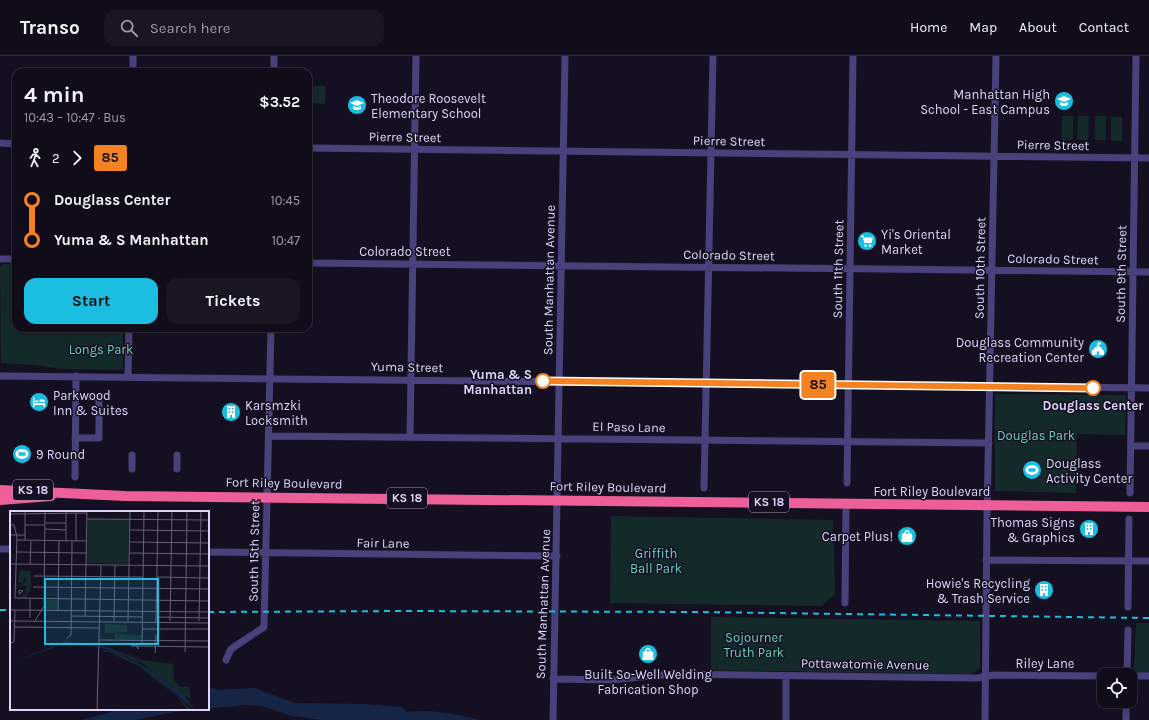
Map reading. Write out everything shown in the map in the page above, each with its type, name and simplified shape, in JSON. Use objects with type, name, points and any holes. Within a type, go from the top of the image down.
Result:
[{"type":"highway","name":"Fort Riley Boulevard","points":[[0,490],[36,490],[66,494]]},
{"type":"highway","name":"Fort Riley Boulevard","points":[[0,500],[66,494],[1149,507]]},
{"type":"street","points":[[133,56],[133,68]]},
{"type":"street","points":[[274,56],[274,68]]},
{"type":"street","points":[[410,438],[416,56]]},
{"type":"street","name":"South Manhattan Avenue","points":[[553,720],[565,56]]},
{"type":"street","points":[[704,488],[713,56]]},
{"type":"street","name":"South 11th Street","points":[[847,483],[853,56]]},
{"type":"street","name":"South 10th Street","points":[[985,720],[986,560],[996,56]]},
{"type":"street","name":"South 9th Street","points":[[1130,493],[1136,56]]},
{"type":"street","points":[[0,143],[12,144]]},
{"type":"street","name":"Pierre Street","points":[[312,148],[1149,158]]},
{"type":"street","points":[[0,259],[12,260]]},
{"type":"street","name":"Colorado Street","points":[[312,263],[562,264],[1149,272]]},
{"type":"street","points":[[128,376],[129,332]]},
{"type":"street","name":"South 15th Street","points":[[226,660],[230,649],[264,627],[267,552],[271,332]]},
{"type":"street","name":"Yuma Street","points":[[0,376],[707,382],[1149,388]]},
{"type":"street","points":[[75,477],[76,376]]},
{"type":"street","points":[[75,438],[99,438],[99,397],[76,397]]},
{"type":"street","name":"El Paso Lane","points":[[269,436],[988,443]]},
{"type":"street","points":[[1131,446],[1149,446]]},
{"type":"street","points":[[132,455],[132,469]]},
{"type":"street","points":[[177,455],[177,470]]},
{"type":"street","points":[[845,603],[846,504]]},
{"type":"street","points":[[1128,607],[1129,519]]},
{"type":"street","name":"Fair Lane","points":[[209,552],[557,556]]},
{"type":"street","points":[[986,560],[1149,561]]},
{"type":"street","points":[[1127,668],[1128,630]]},
{"type":"street","name":"Pottawatomie Avenue","points":[[553,679],[610,680],[673,674],[977,678],[986,676]]},
{"type":"street","points":[[786,676],[786,720]]},
{"type":"street","name":"Riley Lane","points":[[986,676],[1097,676]]},
{"type":"street","points":[[1137,676],[1149,676]]},
{"type":"street","points":[[1126,708],[1126,720]]},
{"type":"green space","points":[[312,86],[326,86],[325,104],[312,103]]},
{"type":"green space","points":[[1062,116],[1073,116],[1073,140],[1062,140]]},
{"type":"green space","points":[[1078,116],[1089,116],[1088,140],[1077,140]]},
{"type":"green space","points":[[1095,116],[1106,116],[1106,140],[1095,140]]},
{"type":"green space","points":[[1111,117],[1122,117],[1122,141],[1111,141]]},
{"type":"green space","name":"Longs Park","points":[[3,264],[12,264],[12,332],[123,332],[123,370],[61,369],[35,365],[1,363],[0,267]]},
{"type":"green space","name":"Douglas Park","points":[[995,394],[1126,395],[1125,435],[1077,434],[1076,493],[995,491]]},
{"type":"green space","name":"Griffith Ball Park","points":[[611,516],[833,520],[835,594],[822,606],[610,603]]},
{"type":"green space","name":"Sojourner Truth Park","points":[[711,617],[980,621],[980,667],[977,671],[970,674],[711,670]]},
{"type":"green space","points":[[1136,623],[1149,623],[1149,674],[1137,674],[1137,668],[1134,668]]},
{"type":"water","points":[[209,687],[218,690],[255,688],[294,703],[366,704],[402,707],[407,712],[416,711],[452,714],[479,720],[322,720],[292,716],[261,706],[246,705],[209,709]]},
{"type":"water","points":[[117,710],[194,710],[173,712],[136,720],[82,720]]},
{"type":"railway","points":[[0,610],[10,610]]},
{"type":"railway","points":[[209,612],[696,612],[1149,618]]},
{"type":"bus line","name":"85","points":[[543,381],[1093,388]]},
{"type":"place","name":"Manhattan High School - East Campus","points":[[1064,101]]},
{"type":"place","name":"Theodore Roosevelt Elementary School","points":[[357,105]]},
{"type":"place","name":"Yi's Oriental Market","points":[[867,241]]},
{"type":"place","name":"Douglass Community Recreation Center","points":[[1098,349]]},
{"type":"place","name":"Yuma & S Manhattan","points":[[543,381]]},
{"type":"place","name":"Douglass Center","points":[[1093,388]]},
{"type":"place","name":"Parkwood Inn & Suites","points":[[39,402]]},
{"type":"place","name":"Karsmzki Locksmith","points":[[231,412]]},
{"type":"place","name":"9 Round","points":[[22,454]]},
{"type":"place","name":"Douglass Activity Center","points":[[1032,470]]},
{"type":"place","name":"Thomas Signs & Graphics","points":[[1089,529]]},
{"type":"place","name":"Carpet Plus!","points":[[907,536]]},
{"type":"place","name":"Howie's Recycling & Trash Service","points":[[1044,590]]},
{"type":"place","name":"Built So-Well Welding Fabrication Shop","points":[[648,654]]}]
